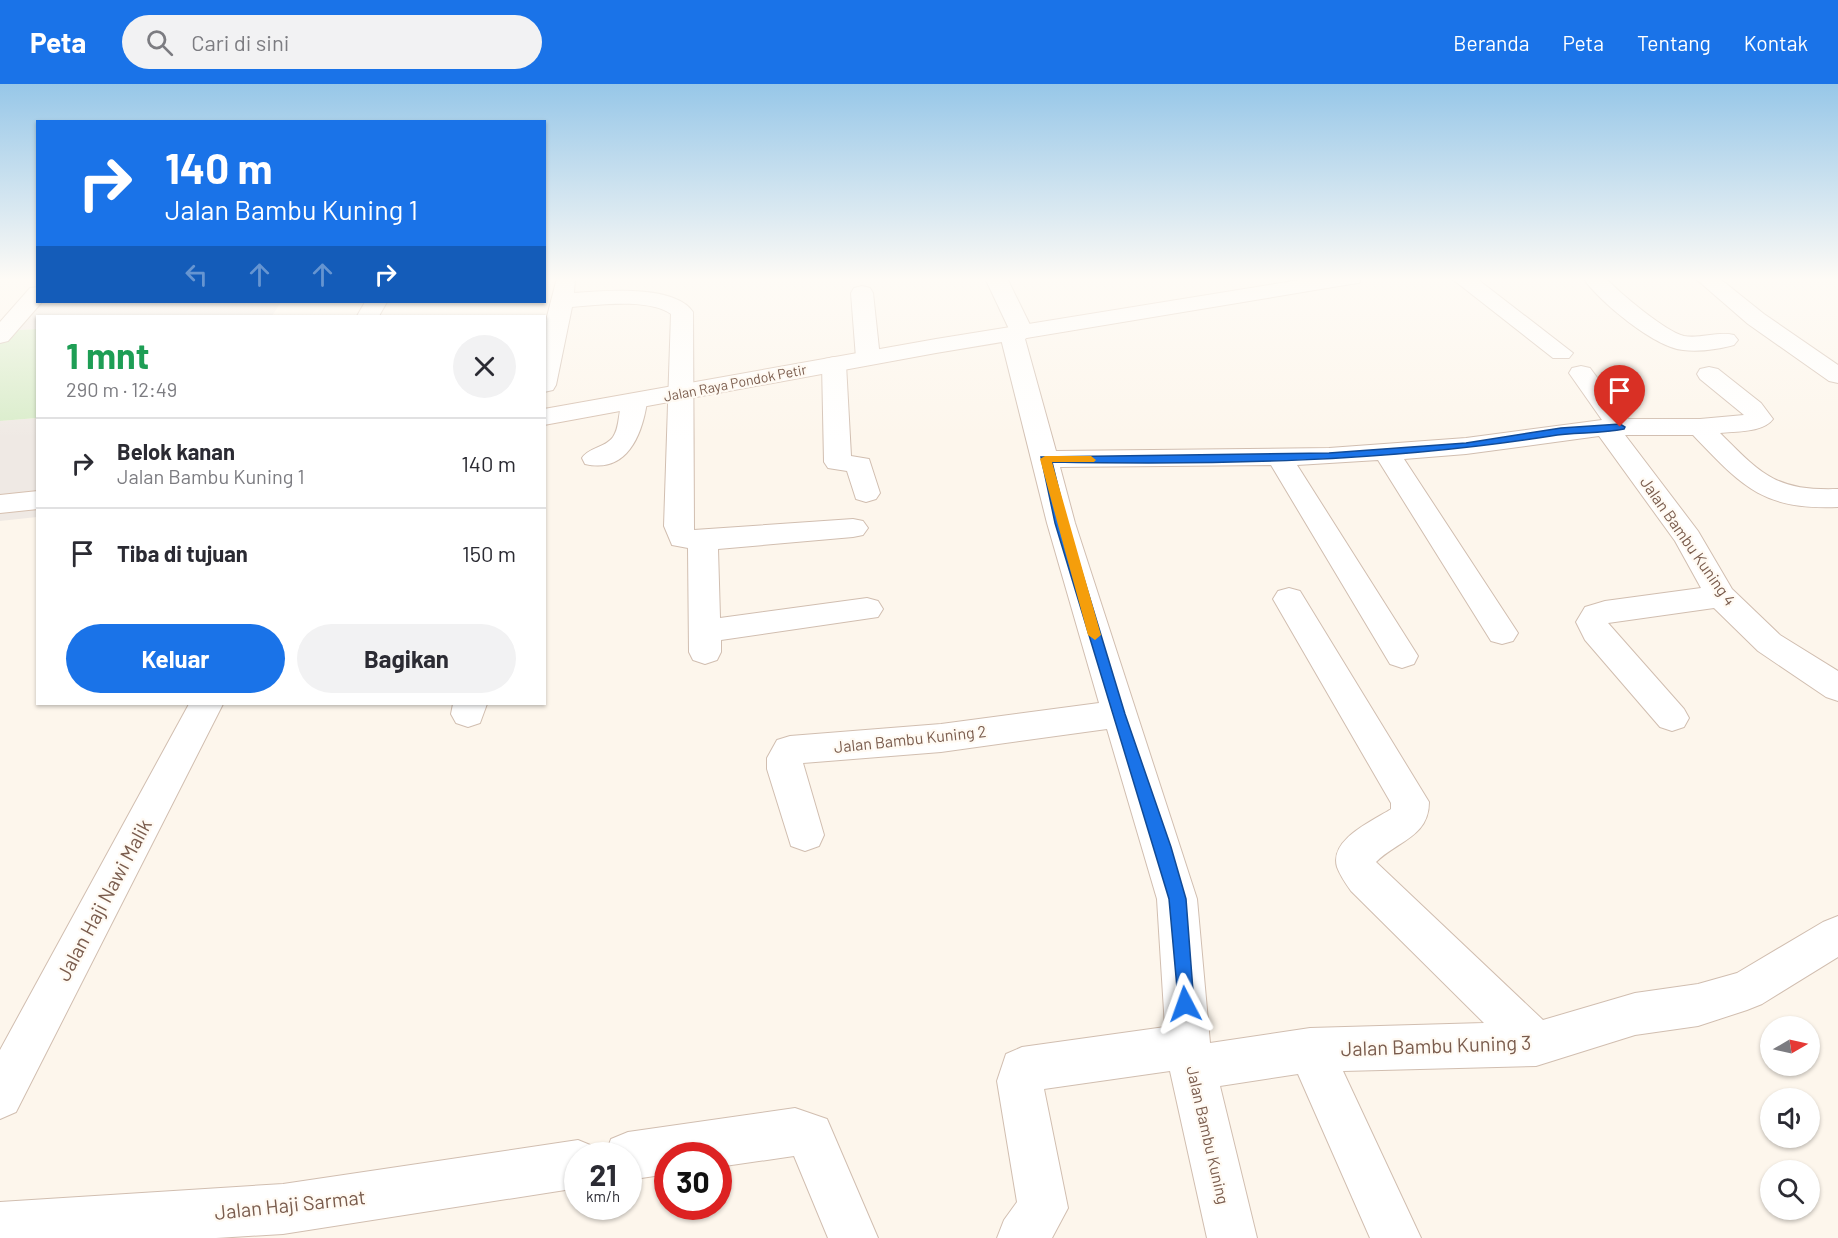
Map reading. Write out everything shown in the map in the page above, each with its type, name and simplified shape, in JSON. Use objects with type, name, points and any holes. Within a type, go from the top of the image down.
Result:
[{"type":"street","points":[[546,376],[555,332]]},
{"type":"street","points":[[683,332],[678,526],[682,538],[703,541],[853,528]]},
{"type":"street","points":[[866,332],[868,358]]},
{"type":"street","name":"Jalan Raya Pondok Petir","points":[[546,417],[681,394],[868,358],[1028,332]]},
{"type":"street","points":[[1533,332],[1561,353]]},
{"type":"street","points":[[1661,332],[1673,340],[1684,342],[1726,340]]},
{"type":"street","points":[[1774,332],[1838,376]]},
{"type":"street","name":"Jalan Bambu Kuning","points":[[1017,334],[1061,523],[1118,714],[1178,899],[1190,1057],[1232,1238]]},
{"type":"street","points":[[834,364],[838,462],[859,465],[866,493]]},
{"type":"street","name":"Jalan Bambu Kuning 4","points":[[1581,373],[1613,427],[1688,538],[1721,596],[1770,643],[1838,688]]},
{"type":"street","points":[[1045,459],[1279,457],[1386,452],[1466,446],[1613,427],[1700,427],[1752,422],[1760,419],[1757,412],[1709,374]]},
{"type":"street","points":[[595,458],[620,447],[629,434],[634,402]]},
{"type":"street","points":[[1700,427],[1755,483],[1768,490],[1796,499],[1838,498]]},
{"type":"street","points":[[1386,452],[1502,633]]},
{"type":"street","points":[[1279,457],[1402,656]]},
{"type":"street","points":[[0,504],[36,500]]},
{"type":"street","points":[[703,541],[706,641],[867,609]]},
{"type":"street","points":[[1672,718],[1596,632],[1592,622],[1596,615],[1605,612],[1721,596]]},
{"type":"street","points":[[1289,599],[1410,802],[1410,816],[1357,853],[1356,865],[1365,879],[1536,1044]]},
{"type":"street","name":"Jalan Haji Nawi Malik","points":[[0,1096],[205,705]]},
{"type":"street","name":"Jalan Bambu Kuning 2","points":[[805,835],[785,769],[785,758],[790,750],[941,738],[1118,714]]},
{"type":"street","name":"Jalan Bambu Kuning 3","points":[[1190,1057],[1310,1050],[1536,1044],[1635,1014],[1698,1005],[1748,990],[1838,935]]},
{"type":"street","points":[[1310,1050],[1396,1238]]},
{"type":"street","points":[[1022,1238],[1043,1208],[1020,1081],[1022,1070],[1190,1057]]},
{"type":"street","points":[[642,1154],[795,1132],[810,1136],[853,1238]]},
{"type":"street","name":"Jalan Haji Sarmat","points":[[0,1227],[283,1209],[564,1166]]},
{"type":"shaded area","points":[[36,418],[36,517],[0,521],[0,421]]},
{"type":"green space","points":[[2,332],[36,332],[36,418],[0,421],[0,334]]},
{"type":"slow traffic","points":[[1091,460],[1045,459],[1061,523],[1095,635]]},
{"type":"route","points":[[1185,1004],[1178,899],[1118,714],[1061,523],[1045,459],[1234,459],[1329,456],[1429,450],[1561,431],[1620,427]]}]
